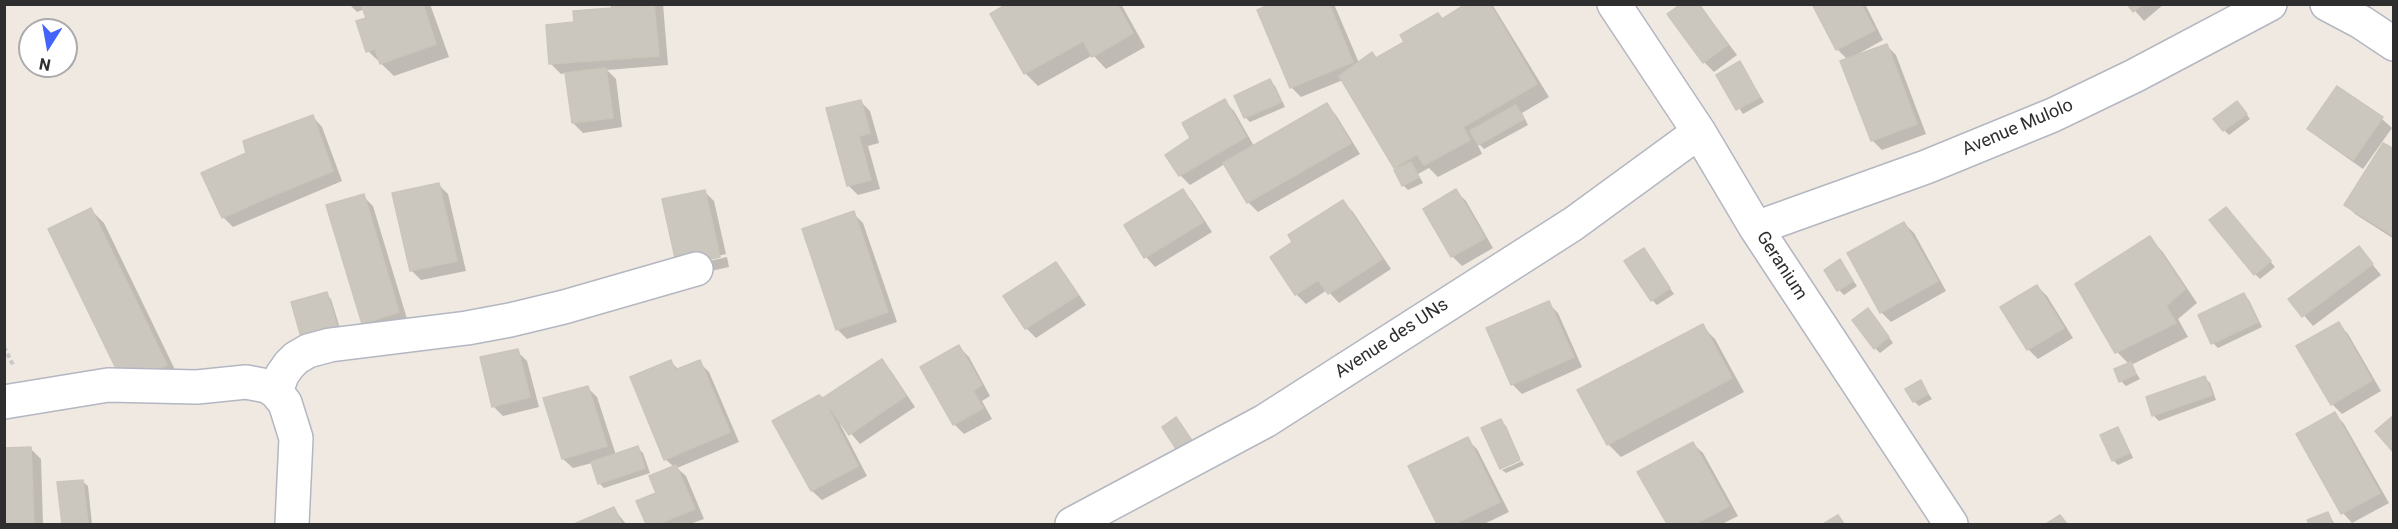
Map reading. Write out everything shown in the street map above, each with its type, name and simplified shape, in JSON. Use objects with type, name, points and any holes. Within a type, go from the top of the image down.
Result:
[{"type":"street","name":"Geranium","points":[[1614,4],[1699,132],[1756,228],[1951,525]]},
{"type":"street","name":"Avenue Mulolo","points":[[1756,228],[1926,167],[2053,115],[2134,76],[2270,4]]},
{"type":"street","points":[[2327,4],[2361,22],[2394,44]]},
{"type":"street","name":"Avenue des UNs","points":[[1072,525],[1265,421],[1573,224],[1699,132]]},
{"type":"street","points":[[276,392],[282,375],[289,365],[308,351],[330,345],[467,328],[510,320],[696,269]]},
{"type":"street","points":[[4,402],[108,385],[197,387],[246,382],[267,386],[276,392],[288,411],[296,438],[292,525]]},
{"type":"building","points":[[361,4],[423,4],[436,44],[380,64],[375,49],[366,52],[356,21],[366,18]]},
{"type":"building","points":[[611,4],[654,4],[659,56],[549,64],[546,25],[574,22],[573,11],[612,8]]},
{"type":"building","points":[[1007,4],[1117,4],[1133,33],[1092,57],[1083,41],[1024,74],[990,14]]},
{"type":"building","points":[[1271,4],[1329,4],[1353,62],[1290,88],[1257,10]]},
{"type":"building","points":[[1466,4],[1490,4],[1537,84],[1463,127],[1470,140],[1424,165],[1417,154],[1394,168],[1339,76],[1372,52],[1376,58],[1404,42],[1400,35],[1438,13],[1442,19]]},
{"type":"building","points":[[1681,4],[1699,4],[1728,45],[1703,63],[1667,14]]},
{"type":"building","points":[[1812,4],[1861,4],[1875,30],[1836,50]]},
{"type":"building","points":[[2127,4],[2143,4],[2133,12]]},
{"type":"building","points":[[1887,44],[1917,124],[1871,141],[1840,61]]},
{"type":"building","points":[[1740,61],[1760,97],[1736,110],[1716,75]]},
{"type":"building","points":[[606,68],[613,118],[572,123],[565,73]]},
{"type":"building","points":[[1270,79],[1281,102],[1244,118],[1234,96]]},
{"type":"building","points":[[2337,86],[2383,117],[2353,160],[2307,129]]},
{"type":"building","points":[[1225,99],[1246,137],[1179,176],[1165,155],[1190,138],[1182,123]]},
{"type":"building","points":[[861,100],[870,133],[859,136],[871,180],[847,186],[826,108]]},
{"type":"building","points":[[2237,101],[2247,114],[2223,131],[2213,119]]},
{"type":"building","points":[[1327,103],[1351,143],[1247,203],[1223,163]]},
{"type":"building","points":[[1516,105],[1524,119],[1478,145],[1470,131]]},
{"type":"building","points":[[313,115],[333,171],[267,198],[246,153],[243,141]]},
{"type":"building","points":[[2383,143],[2394,149],[2394,236],[2344,205]]},
{"type":"building","points":[[246,153],[267,198],[222,218],[201,173]]},
{"type":"building","points":[[1411,162],[1419,177],[1402,186],[1394,170]]},
{"type":"building","points":[[439,183],[457,261],[410,271],[392,193]]},
{"type":"building","points":[[1183,189],[1203,222],[1144,258],[1124,225]]},
{"type":"building","points":[[1456,189],[1485,238],[1451,257],[1423,209]]},
{"type":"building","points":[[705,190],[720,257],[677,267],[662,199]]},
{"type":"building","points":[[364,194],[399,312],[362,324],[326,205]]},
{"type":"building","points":[[1343,200],[1382,259],[1328,294],[1318,280],[1295,295],[1270,257],[1292,242],[1288,235]]},
{"type":"building","points":[[2226,207],[2271,261],[2254,275],[2209,220]]},
{"type":"building","points":[[91,208],[167,365],[124,385],[48,229]]},
{"type":"building","points":[[854,211],[888,312],[836,330],[802,229]]},
{"type":"building","points":[[1904,222],[1938,281],[1880,313],[1847,253]]},
{"type":"building","points":[[2150,236],[2185,289],[2166,306],[2176,323],[2115,353],[2075,284]]},
{"type":"building","points":[[2359,246],[2373,264],[2302,317],[2288,299]]},
{"type":"building","points":[[1644,248],[1670,288],[1651,301],[1624,261]]},
{"type":"building","points":[[1840,259],[1853,281],[1837,291],[1824,270]]},
{"type":"building","points":[[1056,262],[1078,295],[1025,329],[1003,296]]},
{"type":"building","points":[[2037,285],[2064,328],[2027,350],[2000,307]]},
{"type":"building","points":[[327,292],[339,333],[303,344],[291,302]]},
{"type":"building","points":[[2244,293],[2258,322],[2211,344],[2198,315]]},
{"type":"building","points":[[1549,301],[1574,357],[1511,385],[1486,328]]},
{"type":"building","points":[[1868,308],[1889,337],[1874,349],[1852,320]]},
{"type":"building","points":[[2339,322],[2372,380],[2331,405],[2296,346]]},
{"type":"building","points":[[1703,324],[1732,378],[1607,445],[1577,390]]},
{"type":"building","points":[[959,345],[982,385],[973,391],[983,408],[953,425],[920,367]]},
{"type":"building","points":[[518,349],[530,397],[492,407],[480,357]]},
{"type":"building","points":[[882,359],[906,396],[849,435],[823,398]]},
{"type":"building","points":[[671,360],[675,370],[700,360],[730,432],[664,460],[630,377]]},
{"type":"building","points":[[2131,362],[2136,374],[2119,382],[2114,369]]},
{"type":"building","points":[[2205,376],[2212,395],[2152,416],[2146,397]]},
{"type":"building","points":[[1921,380],[1928,394],[1913,402],[1905,389]]},
{"type":"building","points":[[588,386],[607,446],[562,459],[543,398]]},
{"type":"building","points":[[819,395],[823,398],[858,466],[811,491],[772,421]]},
{"type":"building","points":[[2335,412],[2380,493],[2341,514],[2296,434]]},
{"type":"building","points":[[2394,415],[2394,453],[2375,431]]},
{"type":"building","points":[[1176,417],[1193,442],[1178,452],[1162,427]]},
{"type":"building","points":[[1501,419],[1520,460],[1500,469],[1481,428]]},
{"type":"building","points":[[2118,427],[2129,453],[2112,461],[2100,435]]},
{"type":"building","points":[[1468,437],[1500,502],[1454,524],[1437,524],[1408,466]]},
{"type":"building","points":[[1693,442],[1729,506],[1695,524],[1667,524],[1637,472]]},
{"type":"building","points":[[638,446],[645,468],[598,484],[591,462]]},
{"type":"building","points":[[31,447],[34,524],[4,524],[4,448]]},
{"type":"building","points":[[676,465],[695,509],[658,524],[646,524],[636,501],[656,493],[649,476]]},
{"type":"building","points":[[83,480],[88,524],[62,524],[57,482]]},
{"type":"building","points":[[614,507],[622,524],[574,524]]},
{"type":"building","points":[[2328,512],[2333,524],[2309,524],[2307,520]]},
{"type":"building","points":[[1838,515],[1844,524],[1823,524]]},
{"type":"building","points":[[2060,515],[2067,524],[2046,524]]}]
